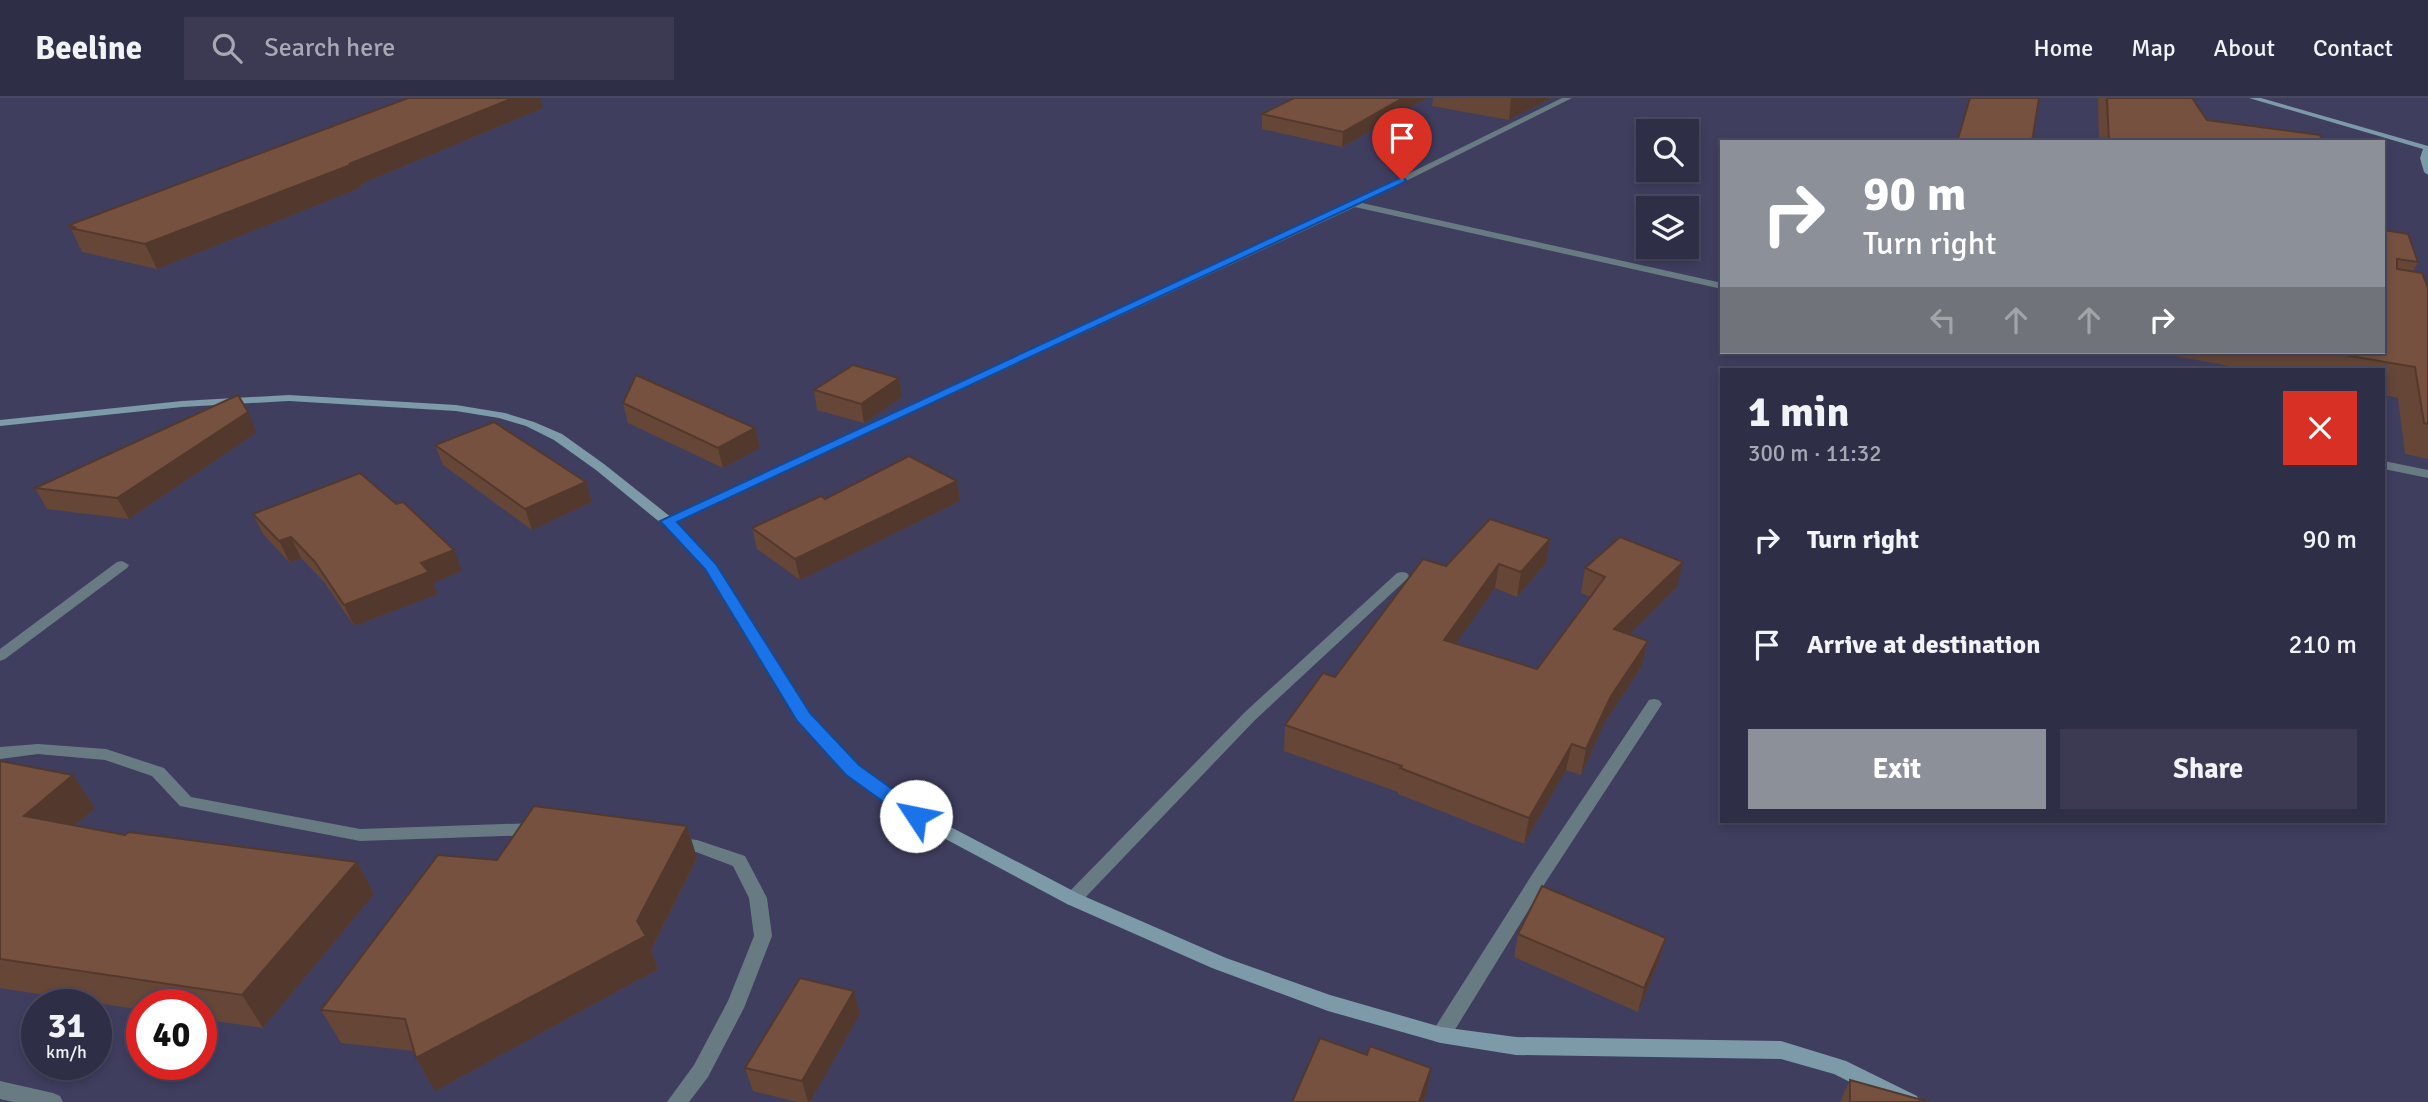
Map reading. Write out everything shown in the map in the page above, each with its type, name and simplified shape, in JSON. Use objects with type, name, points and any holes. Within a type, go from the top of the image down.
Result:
[{"type":"street","points":[[667,521],[1354,204],[1568,98]]},
{"type":"street","points":[[2253,98],[2427,148],[2428,172]]},
{"type":"street","points":[[1354,204],[1720,286]]},
{"type":"street","points":[[0,423],[248,398],[359,401],[456,408],[501,415],[530,424],[558,437],[667,521],[711,567],[803,717],[853,770],[916,816],[1073,899],[1219,963],[1328,1003],[1441,1035],[1516,1046],[1781,1050],[1839,1067],[1910,1102]]},
{"type":"street","points":[[2385,465],[2428,474]]},
{"type":"street","points":[[0,656],[122,565]]},
{"type":"street","points":[[1073,899],[1250,716],[1402,576]]},
{"type":"street","points":[[1441,1035],[1541,875],[1654,704]]},
{"type":"street","points":[[0,753],[38,748],[106,755],[158,772],[186,802],[360,835],[550,830]]},
{"type":"street","points":[[657,841],[697,845],[739,861],[758,898],[763,936],[732,1014],[701,1071],[677,1102]]},
{"type":"street","points":[[0,1090],[53,1102]]},
{"type":"building","points":[[408,98],[513,98],[349,164],[353,164],[145,244],[70,228],[74,227],[69,225]]},
{"type":"building","points":[[1294,98],[1403,98],[1343,132],[1262,114]]},
{"type":"building","points":[[1970,98],[2039,98],[2032,140],[1958,140]]},
{"type":"building","points":[[2107,98],[2192,98],[2207,120],[2320,135],[2322,140],[2109,140]]},
{"type":"building","points":[[2385,230],[2408,234],[2418,262],[2397,259],[2397,269],[2422,273],[2428,288],[2428,424],[2424,423],[2415,367],[2339,354],[2385,354]]},
{"type":"building","points":[[853,365],[899,378],[861,404],[814,390]]},
{"type":"building","points":[[636,375],[755,428],[718,448],[623,403]]},
{"type":"building","points":[[238,395],[248,412],[117,498],[35,488]]},
{"type":"building","points":[[494,422],[586,482],[525,509],[435,445]]},
{"type":"building","points":[[909,456],[957,481],[795,559],[752,528],[821,496],[825,499]]},
{"type":"building","points":[[360,473],[396,504],[403,502],[454,550],[421,563],[429,572],[344,605],[315,562],[291,537],[279,541],[253,514]]},
{"type":"building","points":[[1490,519],[1550,539],[1521,572],[1499,564],[1444,640],[1537,669],[1605,577],[1585,568],[1620,537],[1683,562],[1614,629],[1648,641],[1611,696],[1586,749],[1572,744],[1529,818],[1400,768],[1402,766],[1285,725],[1323,673],[1335,677],[1423,559],[1446,566]]},
{"type":"building","points":[[0,761],[73,775],[24,816],[125,835],[129,832],[357,862],[242,995],[217,991],[217,989],[0,959]]},
{"type":"building","points":[[534,806],[687,826],[637,921],[646,936],[416,1058],[405,1019],[321,1010],[438,855],[497,860]]},
{"type":"building","points":[[1542,886],[1666,938],[1644,988],[1518,934]]},
{"type":"building","points":[[800,978],[854,991],[802,1081],[745,1068]]},
{"type":"building","points":[[1320,1038],[1367,1055],[1370,1046],[1431,1068],[1419,1102],[1292,1102]]},
{"type":"building","points":[[1850,1080],[1929,1102],[1850,1102]]},
{"type":"route","points":[[916,816],[853,770],[803,717],[711,567],[667,521],[1402,180]]}]
